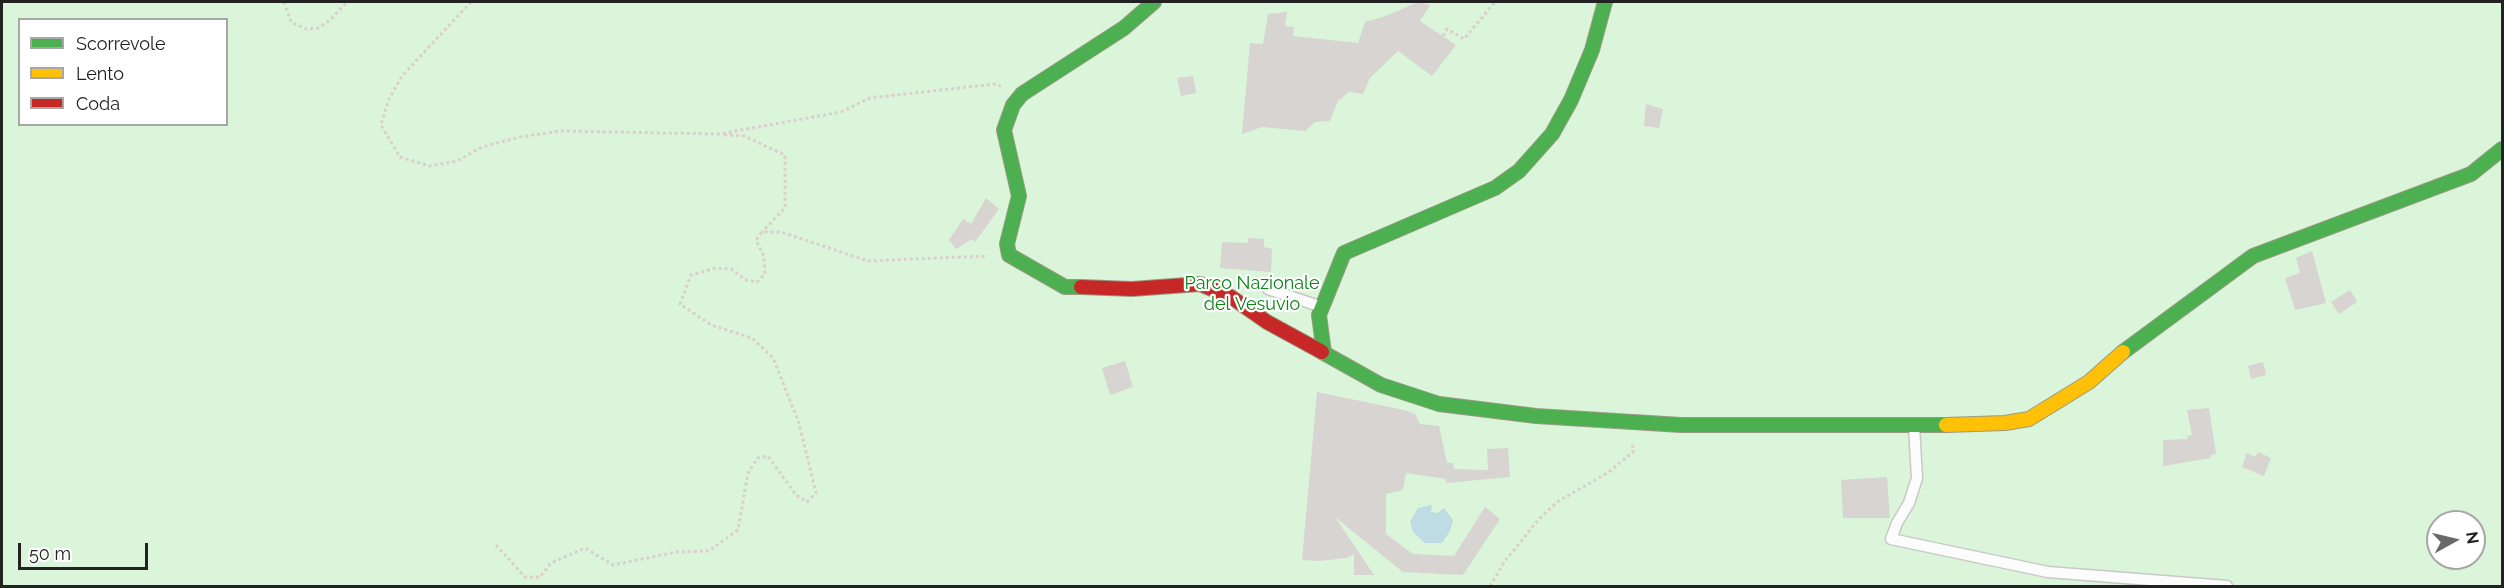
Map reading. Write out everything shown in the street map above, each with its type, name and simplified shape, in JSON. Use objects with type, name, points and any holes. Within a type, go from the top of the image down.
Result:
[{"type":"street","points":[[1154,2],[1124,28],[1022,94],[1013,105],[1004,130],[1019,196],[1007,244],[1009,255],[1065,287],[1132,289],[1200,284],[1231,297],[1268,322],[1381,385],[1438,404],[1536,416],[1681,425],[1914,426],[2005,423],[2029,418],[2089,382],[2134,342],[2253,256],[2470,174],[2502,149]]},
{"type":"street","points":[[1324,353],[1319,315],[1344,253],[1442,207],[1495,188],[1519,171],[1552,134],[1571,100],[1592,50],[1605,2]]},
{"type":"lane","points":[[1268,289],[1322,307]]},
{"type":"lane","points":[[1914,426],[1917,478],[1909,503],[1891,539],[2048,572],[2227,586]]},
{"type":"path","points":[[284,2],[291,22],[306,29],[318,28],[329,21],[347,2]]},
{"type":"path","points":[[471,2],[402,76],[388,101],[381,125],[400,157],[430,166],[457,161],[482,147],[520,137],[560,131],[744,136],[785,155],[785,208],[756,240],[764,256],[765,274],[757,282],[746,280],[731,269],[716,268],[691,275],[681,304],[711,325],[752,338],[773,358],[799,423],[816,493],[807,502],[796,495],[768,456],[758,458],[748,473],[738,530],[709,551],[676,552],[613,565],[585,548],[551,563],[540,577],[525,577],[496,544]]},
{"type":"path","points":[[1443,36],[1447,29],[1464,39],[1495,2]]},
{"type":"path","points":[[719,134],[841,111],[870,98],[994,84],[1022,94]]},
{"type":"path","points":[[762,232],[781,232],[868,261],[1009,255]]},
{"type":"path","points":[[1490,586],[1505,561],[1538,519],[1557,502],[1609,472],[1634,451],[1630,436],[1616,421]]},
{"type":"green space","name":"Parco Nazionale del Vesuvio","points":[[2,2],[2502,2],[2502,586],[2,586]]},
{"type":"water","points":[[1432,505],[1431,512],[1437,513],[1444,508],[1453,520],[1450,531],[1442,543],[1425,543],[1413,532],[1410,522],[1418,508]]},
{"type":"building","points":[[1418,2],[1430,5],[1420,21],[1456,45],[1432,76],[1398,51],[1370,78],[1363,94],[1349,92],[1338,101],[1330,121],[1315,122],[1305,131],[1262,127],[1242,134],[1250,43],[1263,44],[1268,14],[1287,12],[1285,26],[1294,27],[1293,36],[1358,43],[1365,22],[1386,16]]},
{"type":"building","points":[[1193,76],[1196,93],[1181,96],[1177,78]]},
{"type":"building","points":[[1646,104],[1663,109],[1659,128],[1644,126]]},
{"type":"building","points":[[986,198],[999,209],[975,242],[972,239],[956,249],[949,240],[963,219],[971,224]]},
{"type":"building","points":[[1248,238],[1264,239],[1264,247],[1272,249],[1271,272],[1220,268],[1222,242],[1248,243]]},
{"type":"building","points":[[2312,251],[2326,303],[2295,310],[2285,278],[2300,273],[2296,258]]},
{"type":"building","points":[[2350,290],[2357,302],[2339,314],[2331,302]]},
{"type":"building","points":[[1125,361],[1133,387],[1110,395],[1102,368]]},
{"type":"building","points":[[2263,362],[2266,375],[2251,379],[2248,366]]},
{"type":"building","points":[[1317,392],[1404,410],[1415,414],[1420,424],[1439,426],[1447,463],[1453,463],[1454,469],[1488,470],[1487,449],[1508,448],[1510,477],[1446,483],[1446,479],[1406,473],[1403,490],[1386,494],[1386,534],[1413,554],[1454,556],[1485,507],[1500,519],[1463,575],[1403,572],[1335,517],[1374,575],[1354,575],[1354,554],[1346,558],[1302,560]]},
{"type":"building","points":[[2209,408],[2216,454],[2211,455],[2211,458],[2163,466],[2163,440],[2188,439],[2187,436],[2192,435],[2187,410]]},
{"type":"building","points":[[2258,452],[2271,458],[2264,476],[2242,467],[2247,453],[2255,457]]},
{"type":"building","points":[[1887,477],[1890,518],[1843,518],[1841,480]]},
{"type":"traffic: fast","points":[[1081,287],[1065,287],[1009,255],[1007,244],[1019,196],[1004,130],[1013,105],[1022,94],[1124,28],[1154,2]]},
{"type":"traffic: fast","points":[[1324,353],[1319,315],[1344,253],[1495,188],[1519,171],[1552,134],[1571,100],[1592,50],[1605,2]]},
{"type":"traffic: fast","points":[[2123,352],[2253,256],[2471,174],[2502,149]]},
{"type":"traffic: fast","points":[[1322,352],[1381,385],[1439,404],[1536,416],[1681,425],[1946,425]]},
{"type":"traffic: slow","points":[[1946,425],[2005,423],[2029,419],[2089,382],[2123,352]]},
{"type":"traffic: jam","points":[[1081,287],[1132,289],[1200,284],[1231,297],[1267,322],[1322,352]]}]
